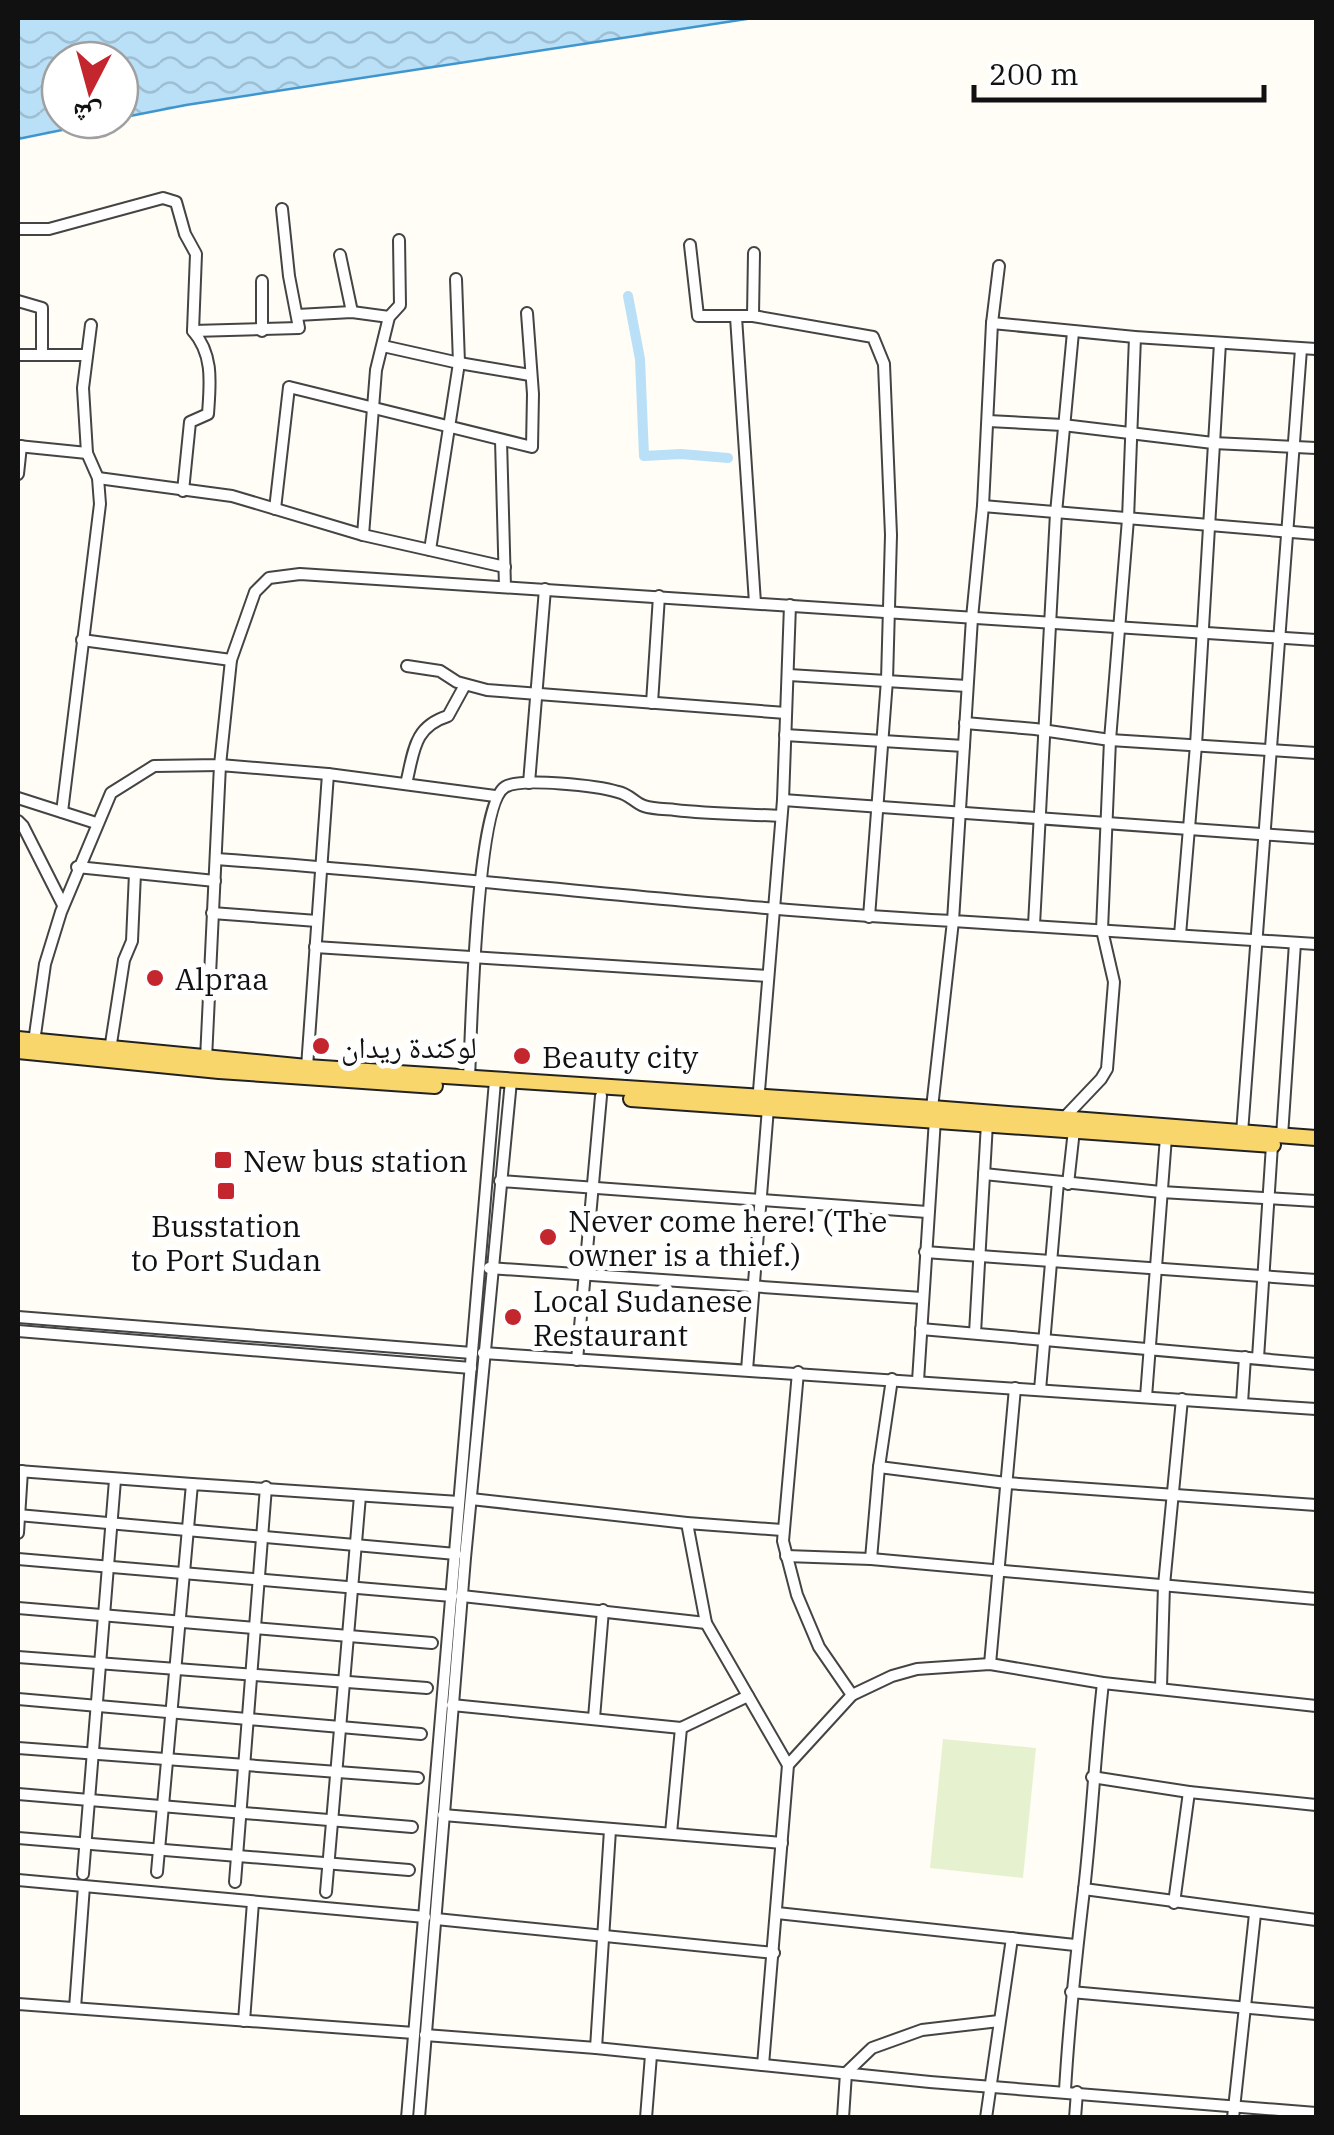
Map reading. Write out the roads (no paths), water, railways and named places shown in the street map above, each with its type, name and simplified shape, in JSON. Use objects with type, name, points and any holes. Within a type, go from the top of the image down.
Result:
[{"type":"main road","points":[[18,1039],[206,1059],[469,1079],[601,1096],[934,1114],[1166,1137],[1316,1138]]},
{"type":"main road","points":[[18,1051],[219,1072],[762,1104]]},
{"type":"main road","points":[[934,1114],[987,1123],[1242,1133],[1316,1148]]},
{"type":"street","points":[[18,229],[49,228],[142,202],[173,200],[196,254],[192,331],[204,344],[210,385],[208,414],[190,422],[183,492]]},
{"type":"street","points":[[192,331],[298,330],[282,208]]},
{"type":"street","points":[[363,536],[376,370],[389,317],[400,305],[399,240]]},
{"type":"street","points":[[690,244],[698,316],[753,316],[873,338],[884,364],[890,612],[869,917]]},
{"type":"street","points":[[753,316],[754,254]]},
{"type":"street","points":[[340,255],[352,312]]},
{"type":"street","points":[[918,1380],[934,1114],[953,921],[999,266]]},
{"type":"street","points":[[430,550],[459,364],[456,279]]},
{"type":"street","points":[[262,281],[262,332]]},
{"type":"street","points":[[18,300],[42,308],[42,353]]},
{"type":"street","points":[[297,315],[352,312],[389,317]]},
{"type":"street","points":[[275,508],[286,388],[534,445],[527,313]]},
{"type":"street","points":[[736,317],[755,603]]},
{"type":"street","points":[[992,323],[1316,350]]},
{"type":"street","points":[[62,812],[100,504],[98,478],[87,453],[83,388],[91,325]]},
{"type":"street","points":[[1034,925],[1056,512],[1073,332]]},
{"type":"street","points":[[1040,1390],[1068,1125],[1107,1068],[1114,982],[1102,930],[1110,740],[1128,519],[1135,337]]},
{"type":"street","points":[[1180,935],[1196,745],[1220,343]]},
{"type":"street","points":[[383,346],[530,375]]},
{"type":"street","points":[[1242,1133],[1301,348]]},
{"type":"street","points":[[18,355],[87,355]]},
{"type":"street","points":[[988,420],[1213,443],[1316,448]]},
{"type":"street","points":[[500,440],[505,587]]},
{"type":"street","points":[[18,474],[19,446],[87,453]]},
{"type":"street","points":[[98,478],[232,496],[363,536],[505,567]]},
{"type":"street","points":[[983,506],[1316,534]]},
{"type":"street","points":[[206,1059],[220,766],[231,660],[255,592],[269,578],[300,574],[1316,640]]},
{"type":"street","points":[[529,783],[545,589]]},
{"type":"street","points":[[652,703],[659,596]]},
{"type":"street","points":[[747,1370],[762,1199],[768,976],[782,800],[790,605]]},
{"type":"street","points":[[82,640],[231,660]]},
{"type":"street","points":[[407,666],[440,671],[465,686],[536,695],[786,713]]},
{"type":"street","points":[[789,676],[968,686]]},
{"type":"street","points":[[406,784],[418,739],[426,725],[448,716],[465,686]]},
{"type":"street","points":[[965,723],[1110,740],[1316,753]]},
{"type":"street","points":[[785,735],[964,746]]},
{"type":"street","points":[[34,1042],[45,964],[63,905],[96,823],[111,793],[154,766],[220,766],[328,774],[495,796]]},
{"type":"street","points":[[307,1067],[328,774]]},
{"type":"street","points":[[469,1079],[481,881],[495,796],[508,786],[529,783],[614,790],[631,796],[641,805],[676,811],[781,816]]},
{"type":"street","points":[[18,798],[96,823]]},
{"type":"street","points":[[782,800],[1316,838]]},
{"type":"street","points":[[18,820],[63,905]]},
{"type":"street","points":[[216,859],[772,911],[1316,944]]},
{"type":"street","points":[[77,867],[214,881]]},
{"type":"street","points":[[110,1050],[124,960],[132,941],[135,873]]},
{"type":"street","points":[[212,913],[316,921]]},
{"type":"street","points":[[1258,1358],[1269,1199],[1295,942]]},
{"type":"street","points":[[315,946],[768,976]]},
{"type":"street","points":[[486,1268],[500,1181],[502,1086]]},
{"type":"street","points":[[407,2118],[420,2034],[502,1086]]},
{"type":"street","points":[[578,1360],[601,1096]]},
{"type":"street","points":[[975,1333],[987,1123]]},
{"type":"street","points":[[1146,1396],[1166,1137]]},
{"type":"street","points":[[984,1174],[1161,1192],[1316,1202]]},
{"type":"street","points":[[500,1181],[927,1212]]},
{"type":"street","points":[[925,1252],[1316,1280]]},
{"type":"street","points":[[486,1268],[922,1298]]},
{"type":"street","points":[[18,1318],[1316,1409]]},
{"type":"street","points":[[921,1329],[1316,1364]]},
{"type":"street","points":[[18,1331],[470,1368]]},
{"type":"street","points":[[297,1354],[298,1340]]},
{"type":"street","points":[[430,1918],[444,1815],[443,1758],[452,1704],[456,1554],[465,1500],[470,1368],[478,1353]]},
{"type":"street","points":[[1242,1403],[1245,1357]]},
{"type":"street","points":[[798,1372],[782,1530],[786,1556],[820,1647],[852,1694]]},
{"type":"street","points":[[871,1559],[892,1379]]},
{"type":"street","points":[[990,1664],[1015,1388]]},
{"type":"street","points":[[1161,1687],[1164,1584],[1182,1399]]},
{"type":"street","points":[[879,1466],[1006,1483],[1316,1504]]},
{"type":"street","points":[[18,1534],[20,1471],[465,1500],[782,1530]]},
{"type":"street","points":[[75,2008],[116,1480]]},
{"type":"street","points":[[157,1872],[192,1484]]},
{"type":"street","points":[[235,1882],[266,1488]]},
{"type":"street","points":[[326,1892],[360,1496]]},
{"type":"street","points":[[19,1516],[456,1554]]},
{"type":"street","points":[[687,1524],[706,1623],[788,1764],[763,2065]]},
{"type":"street","points":[[786,1556],[871,1559],[1316,1599]]},
{"type":"street","points":[[18,1560],[457,1596],[706,1623]]},
{"type":"street","points":[[18,1608],[432,1642]]},
{"type":"street","points":[[594,1718],[603,1610]]},
{"type":"street","points":[[18,1657],[427,1688]]},
{"type":"street","points":[[788,1764],[852,1694],[917,1669],[990,1664],[1104,1683],[1316,1706]]},
{"type":"street","points":[[1075,2118],[1071,2091],[1071,1992],[1104,1683]]},
{"type":"street","points":[[452,1704],[680,1728],[748,1696]]},
{"type":"street","points":[[18,1699],[421,1734]]},
{"type":"street","points":[[672,1833],[680,1728]]},
{"type":"street","points":[[18,1748],[418,1778]]},
{"type":"street","points":[[1092,1777],[1316,1805]]},
{"type":"street","points":[[1174,1903],[1190,1792]]},
{"type":"street","points":[[18,1794],[412,1827]]},
{"type":"street","points":[[444,1815],[782,1843]]},
{"type":"street","points":[[596,2048],[610,1830]]},
{"type":"street","points":[[18,1838],[409,1870]]},
{"type":"street","points":[[18,1880],[84,1880],[254,1902],[774,1953]]},
{"type":"street","points":[[1084,1889],[1316,1920]]},
{"type":"street","points":[[244,2020],[254,1902]]},
{"type":"street","points":[[777,1912],[1075,1945]]},
{"type":"street","points":[[1233,2112],[1255,1914]]},
{"type":"street","points":[[986,2118],[1012,1938]]},
{"type":"street","points":[[1071,1992],[1316,2014]]},
{"type":"street","points":[[18,2004],[596,2048],[1071,2091],[1233,2112],[1316,2113]]},
{"type":"street","points":[[842,2118],[846,2073],[872,2048],[910,2034],[999,2022]]},
{"type":"street","points":[[419,2118],[420,2034]]},
{"type":"street","points":[[646,2118],[651,2055]]},
{"type":"water","points":[[18,18],[753,18],[140,114],[140,40],[40,40],[40,135],[18,139]]},
{"type":"waterway","points":[[628,296],[640,359],[644,456],[728,458]]},
{"type":"place","name":"Alpraa","points":[[155,978]]},
{"type":"place","name":"لوكندة ريدان","points":[[321,1046]]},
{"type":"place","name":"Beauty city","points":[[522,1056]]},
{"type":"place","name":"New bus station","points":[[223,1160]]},
{"type":"place","name":"Busstation to Port Sudan","points":[[226,1191]]},
{"type":"place","name":"Never come here! (The owner is a thief.)","points":[[548,1237]]},
{"type":"place","name":"Local Sudanese Restaurant","points":[[513,1317]]}]
